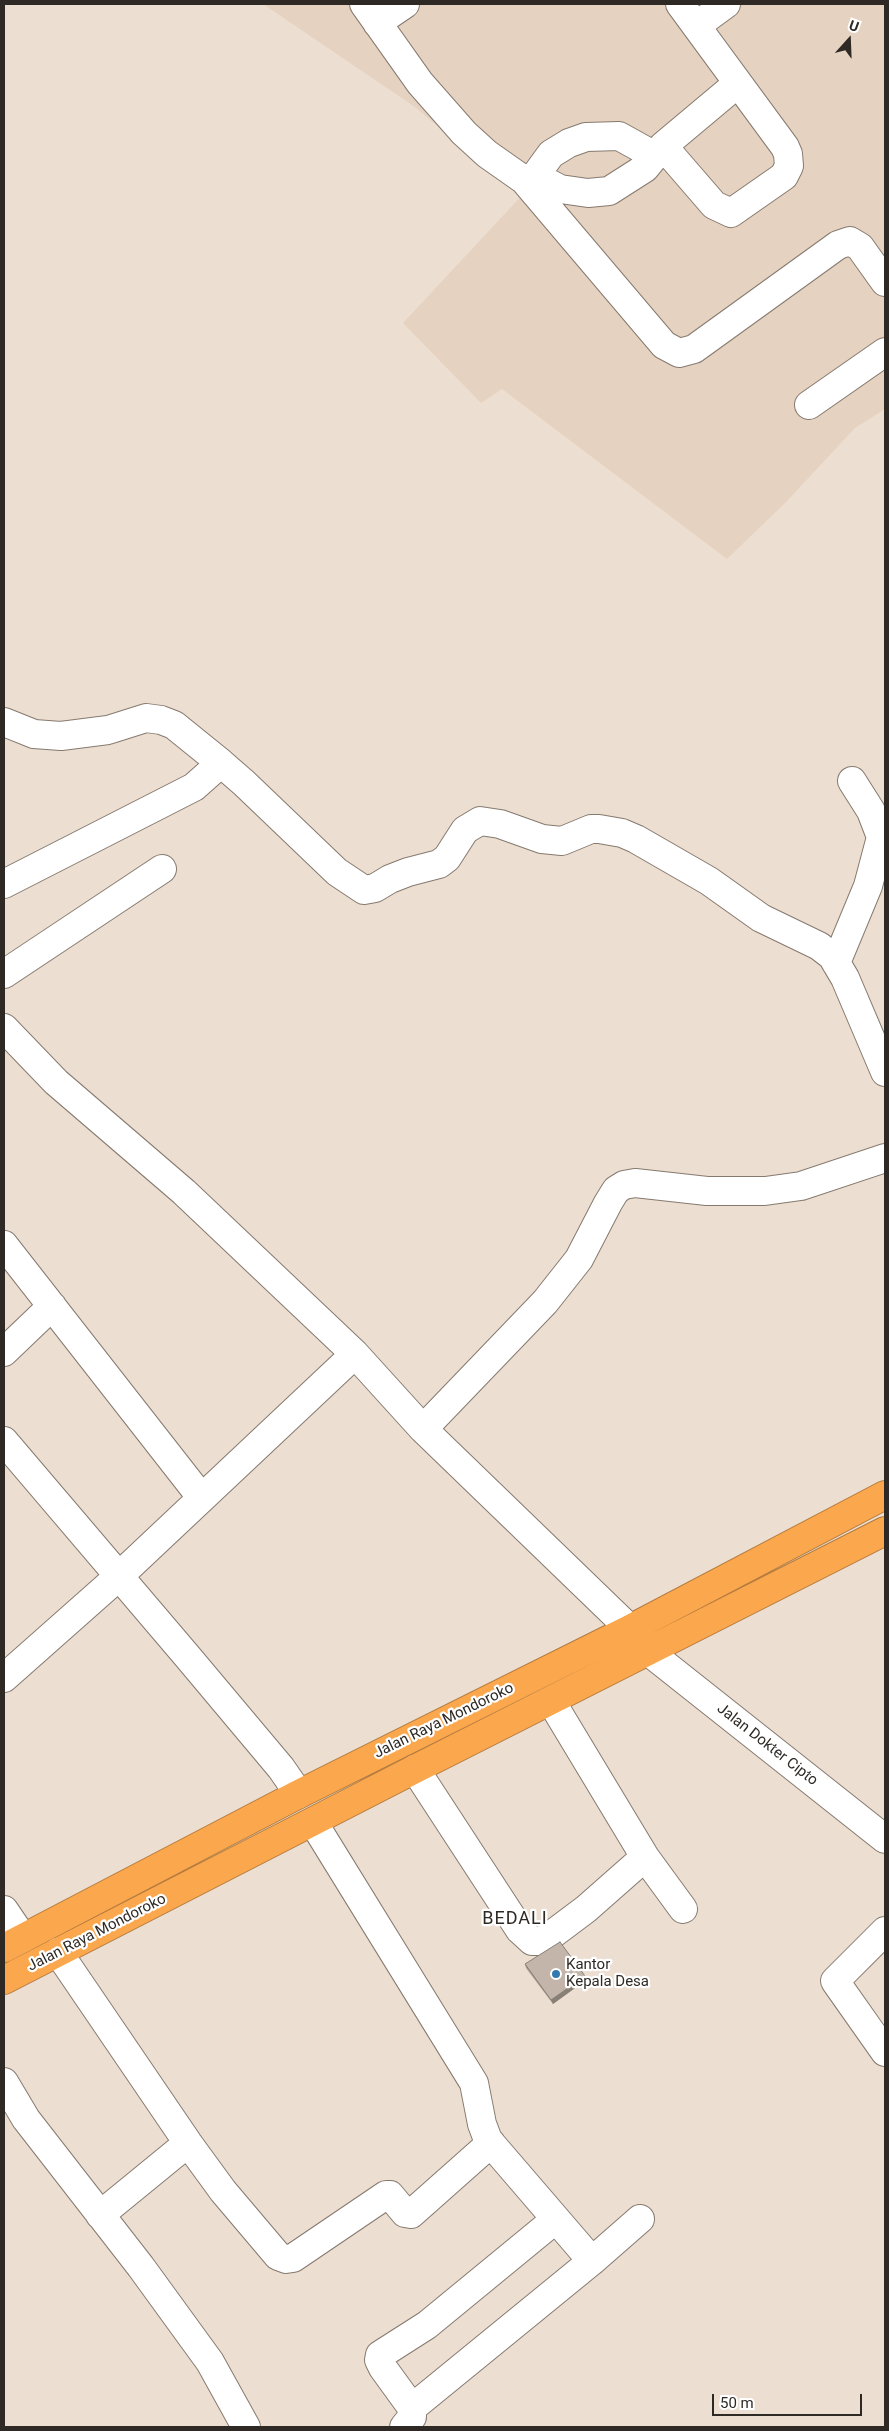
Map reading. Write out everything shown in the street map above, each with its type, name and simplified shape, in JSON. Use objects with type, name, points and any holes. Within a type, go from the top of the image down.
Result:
[{"type":"highway","name":"Jalan Raya Mondoroko","points":[[13,1943],[299,1794],[630,1629],[885,1495]]},
{"type":"highway","name":"Jalan Raya Mondoroko","points":[[4,1980],[885,1531]]},
{"type":"highway","points":[[110,1892],[125,1919]]},
{"type":"street","points":[[406,4],[370,13],[420,82],[464,133],[487,154],[529,178],[560,189],[588,193],[610,191],[645,168],[659,151],[737,84]]},
{"type":"street","points":[[529,178],[551,154],[569,142],[586,136],[619,136],[659,151],[714,205],[731,213],[784,176],[789,166],[785,147],[680,4]]},
{"type":"street","points":[[696,26],[726,4]]},
{"type":"street","points":[[529,178],[664,345],[679,353],[694,349],[838,245],[850,241],[860,247],[885,282]]},
{"type":"street","points":[[809,405],[885,352]]},
{"type":"street","points":[[4,722],[34,734],[61,736],[94,733],[146,718],[161,720],[174,725],[244,783],[337,872],[364,890],[375,888],[400,875],[439,864],[447,858],[465,830],[476,822],[500,824],[542,839],[562,841],[591,829],[610,830],[636,839],[709,881],[761,918],[819,946],[840,971],[869,1030],[885,1072]]},
{"type":"street","points":[[4,884],[194,787],[221,763]]},
{"type":"street","points":[[840,971],[868,886],[881,837],[871,811],[852,780]]},
{"type":"street","points":[[4,974],[162,869]]},
{"type":"street","points":[[4,1028],[56,1082],[184,1192],[355,1354],[423,1429],[630,1629]]},
{"type":"street","points":[[423,1429],[545,1302],[580,1259],[608,1203],[616,1190],[624,1185],[635,1183],[707,1191],[764,1191],[801,1186],[885,1158]]},
{"type":"street","points":[[4,1245],[202,1496]]},
{"type":"street","points":[[4,1352],[52,1306]]},
{"type":"street","points":[[4,1678],[118,1577],[355,1354]]},
{"type":"street","points":[[4,1441],[281,1768],[299,1794]]},
{"type":"street","name":"Jalan Dokter Cipto","points":[[649,1652],[885,1839]]},
{"type":"street","points":[[551,1701],[645,1857],[683,1909]]},
{"type":"street","points":[[415,1769],[520,1930],[532,1940],[540,1941],[550,1936],[586,1909],[645,1857]]},
{"type":"street","points":[[313,1822],[474,2083],[482,2124],[491,2143],[592,2261]]},
{"type":"street","points":[[4,1910],[13,1943]]},
{"type":"street","points":[[885,1931],[835,1980],[885,2052]]},
{"type":"street","points":[[58,1952],[188,2143],[223,2191],[278,2256],[286,2259],[293,2258],[386,2195],[390,2195],[405,2213],[411,2214],[491,2143]]},
{"type":"street","points":[[4,2082],[26,2119],[141,2267],[210,2362],[246,2427]]},
{"type":"street","points":[[100,2215],[188,2143]]},
{"type":"street","points":[[556,2219],[427,2325],[380,2355],[379,2360],[408,2418],[640,2219]]},
{"type":"shaded area","points":[[263,4],[885,4],[885,409],[855,428],[787,501],[727,559],[502,389],[481,403],[403,323],[527,190],[507,185],[415,107]]},
{"type":"building","name":"Kantor Kepala Desa","points":[[560,1942],[585,1976],[551,2000],[525,1964]]},
{"type":"place","name":"Kantor Kepala Desa","points":[[556,1974]]},
{"type":"district","name":"BEDALI","points":[[515,1919]]}]
